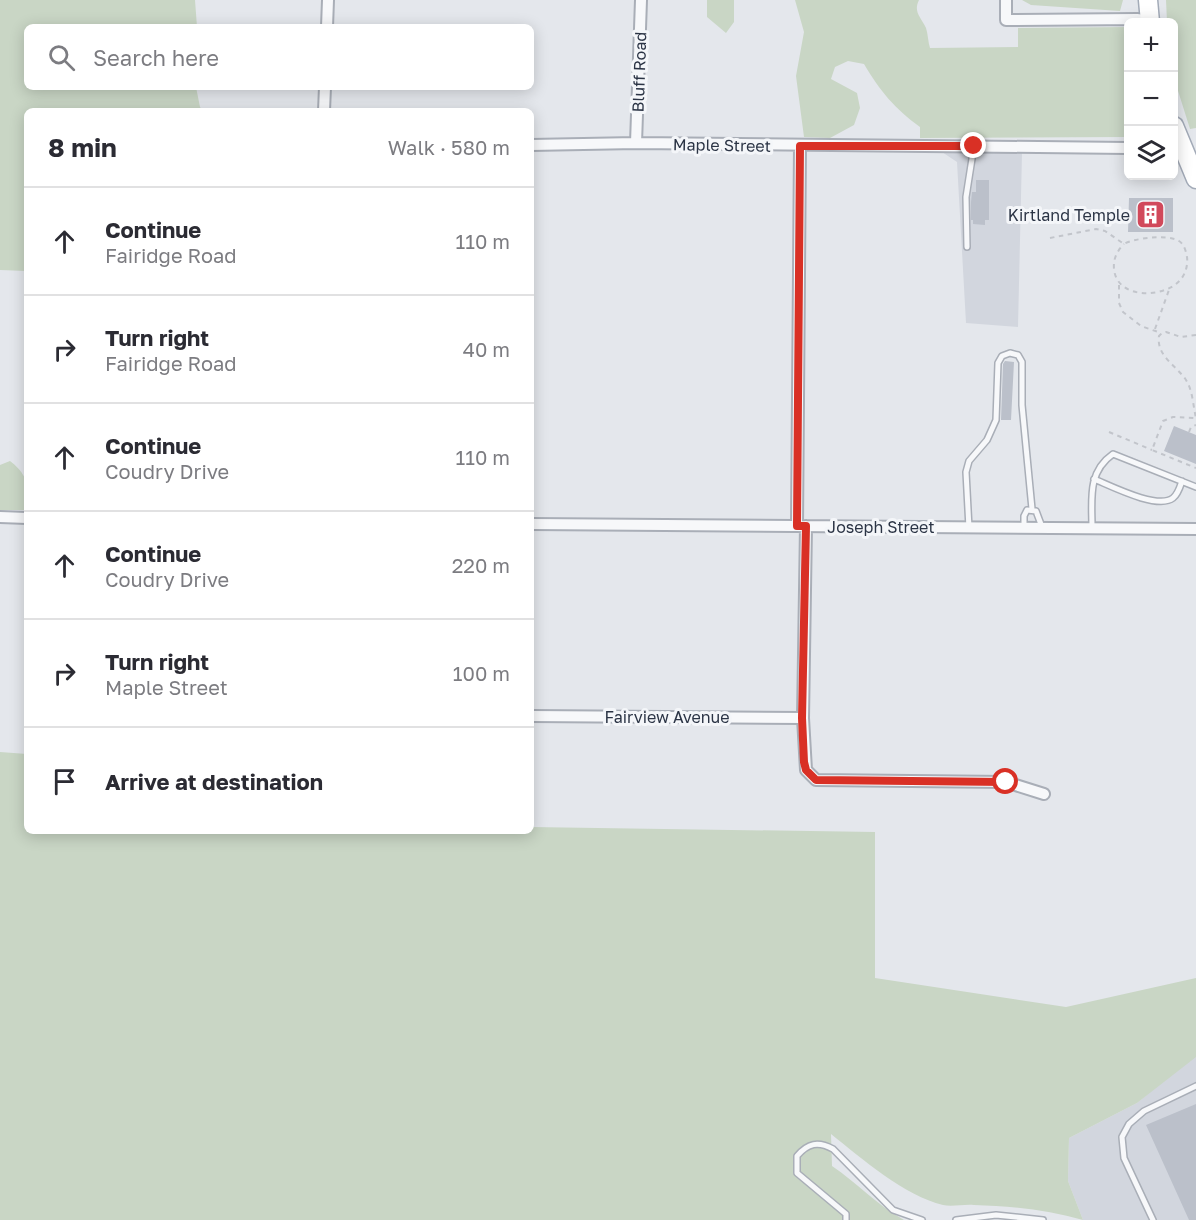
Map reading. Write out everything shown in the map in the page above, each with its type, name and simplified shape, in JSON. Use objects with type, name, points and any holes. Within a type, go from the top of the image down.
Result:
[{"type":"main road","points":[[1148,0],[1150,18]]},
{"type":"main road","points":[[1178,148],[1196,178]]},
{"type":"street","points":[[327,24],[328,0]]},
{"type":"street","name":"Bluff Road","points":[[636,143],[641,0]]},
{"type":"street","points":[[1006,0],[1006,20],[1124,19]]},
{"type":"street","points":[[324,108],[325,90]]},
{"type":"street","name":"Maple Street","points":[[534,145],[636,143],[1124,148]]},
{"type":"street","points":[[800,146],[802,718],[806,770],[816,780],[1006,782],[1044,794]]},
{"type":"street","points":[[0,517],[24,518]]},
{"type":"street","name":"Joseph Street","points":[[534,524],[1196,529]]},
{"type":"street","name":"Fairview Avenue","points":[[534,716],[802,718]]},
{"type":"lane","points":[[967,247],[966,197],[974,146]]},
{"type":"lane","points":[[969,528],[966,472],[969,461],[987,440],[996,420],[998,363],[1002,356],[1010,353],[1018,356],[1022,362],[1022,405],[1032,509]]},
{"type":"lane","points":[[1092,528],[1094,479],[1102,463],[1113,454],[1196,487]]},
{"type":"lane","points":[[1094,479],[1153,502],[1164,502],[1177,494],[1182,482]]},
{"type":"lane","points":[[1024,528],[1024,516],[1027,510],[1032,509]]},
{"type":"lane","points":[[1032,509],[1039,515],[1042,528]]},
{"type":"lane","points":[[1153,1220],[1124,1158],[1122,1137],[1129,1124],[1144,1111],[1196,1086]]},
{"type":"lane","points":[[846,1220],[846,1214],[797,1173],[797,1156],[810,1145],[822,1143],[834,1149],[893,1209],[922,1220]]},
{"type":"lane","points":[[956,1220],[996,1215],[1042,1220]]},
{"type":"path","points":[[1050,238],[1096,229],[1105,231],[1124,244]]},
{"type":"path","points":[[1119,285],[1138,292],[1152,292],[1170,287],[1181,279],[1187,263],[1185,248],[1180,241],[1138,239],[1124,244],[1118,251],[1114,262],[1119,285],[1119,303],[1123,312],[1141,326],[1181,337],[1196,334]]},
{"type":"path","points":[[1155,330],[1170,287]]},
{"type":"path","points":[[1152,450],[1163,421],[1173,417],[1196,419],[1186,379],[1160,350],[1158,342],[1162,333]]},
{"type":"path","points":[[1189,432],[1191,427],[1196,425]]},
{"type":"path","points":[[1108,432],[1196,468]]},
{"type":"shaded area","points":[[939,150],[1022,153],[1018,327],[966,323],[957,162]]},
{"type":"shaded area","points":[[1196,1054],[1196,1220],[1083,1220],[1068,1181],[1069,1138],[1137,1103]]},
{"type":"green space","points":[[0,0],[195,0],[197,24],[24,24],[24,90],[197,90],[201,108],[24,108],[24,271],[0,270]]},
{"type":"green space","points":[[707,0],[734,0],[734,22],[726,33],[707,17]]},
{"type":"green space","points":[[795,0],[919,0],[917,11],[926,28],[930,48],[1018,47],[1018,28],[1124,27],[1124,137],[920,138],[920,127],[889,99],[864,64],[848,61],[835,67],[831,79],[857,93],[860,108],[854,125],[830,138],[804,137],[796,76],[804,32]]},
{"type":"green space","points":[[1022,0],[1123,0],[1120,11],[1031,5]]},
{"type":"green space","points":[[1166,0],[1196,0],[1196,128],[1190,129],[1178,91],[1178,18],[1167,18]]},
{"type":"green space","points":[[10,461],[21,471],[24,477],[24,510],[0,510],[0,465]]},
{"type":"green space","points":[[0,752],[24,754],[24,834],[534,834],[534,827],[875,832],[875,978],[1066,1007],[1196,978],[1196,1057],[1137,1103],[1069,1138],[1068,1181],[1083,1220],[1029,1209],[943,1205],[899,1185],[831,1134],[832,1166],[885,1208],[904,1220],[0,1220]]},
{"type":"building","points":[[976,180],[989,180],[989,220],[985,220],[985,225],[973,224],[971,220],[972,192],[976,192]]},
{"type":"building","name":"Kirtland Temple","points":[[1129,198],[1173,198],[1173,232],[1128,232]]},
{"type":"building","points":[[1005,361],[1014,362],[1011,420],[1001,420]]},
{"type":"building","points":[[1174,426],[1196,435],[1196,464],[1164,451]]},
{"type":"building","points":[[1196,1104],[1196,1220],[1189,1220],[1146,1125]]},
{"type":"place","name":"Kirtland Temple","points":[[1151,215]]},
{"type":"route","points":[[974,146],[800,146],[797,526],[806,526],[802,718],[804,762],[806,770],[816,780],[1006,782]]}]
